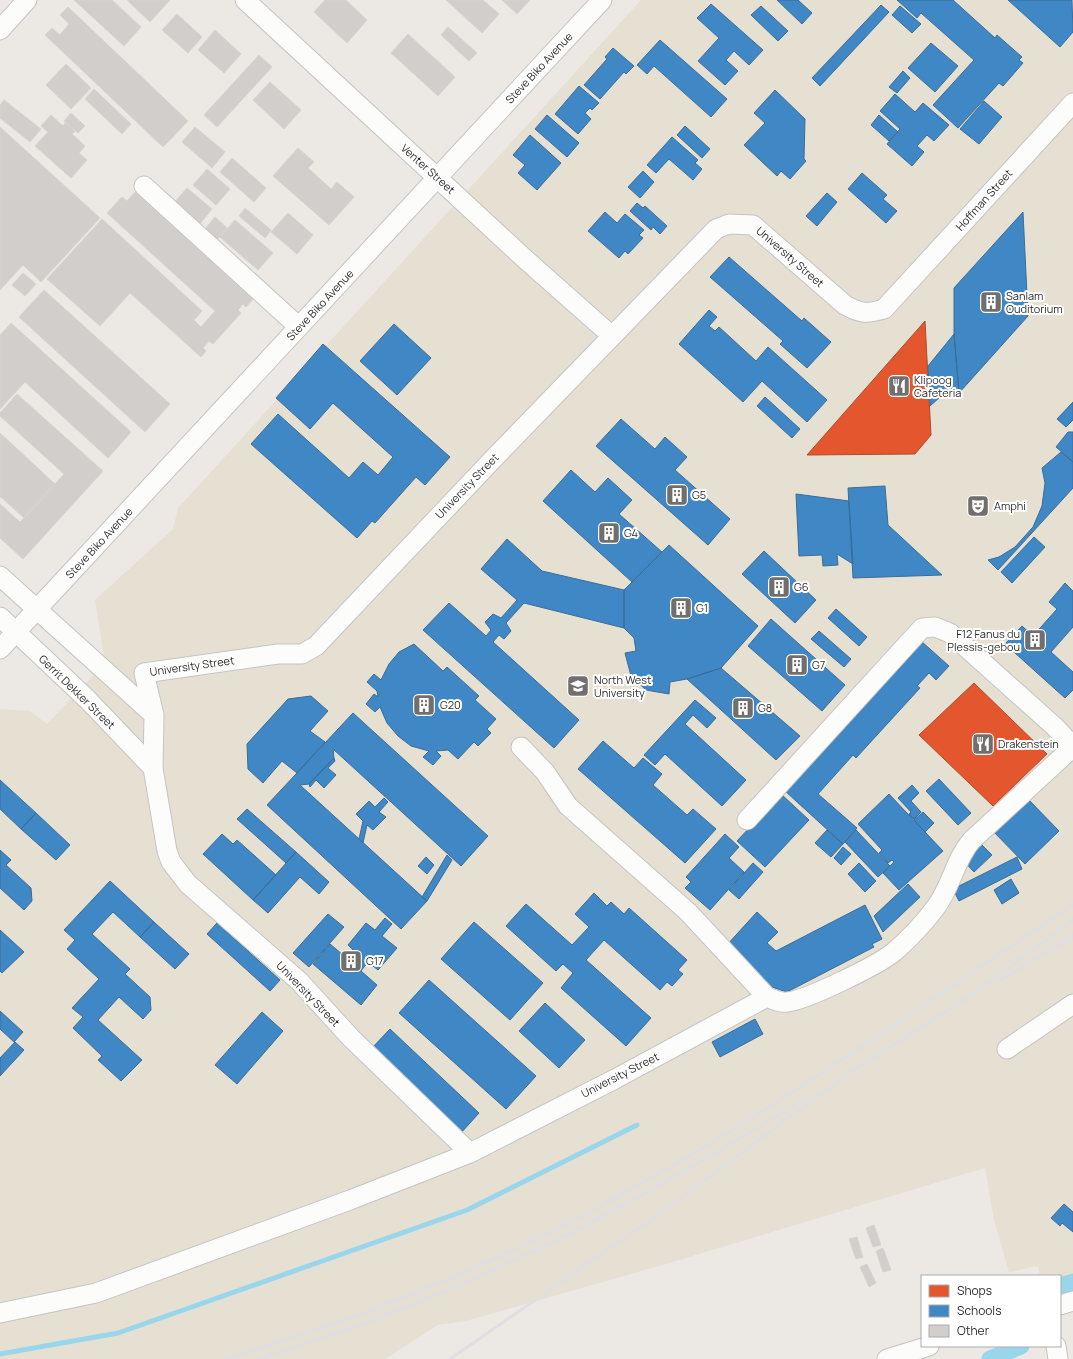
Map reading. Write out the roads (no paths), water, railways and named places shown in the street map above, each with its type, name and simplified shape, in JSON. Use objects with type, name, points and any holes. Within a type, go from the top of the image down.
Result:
[{"type":"street","points":[[0,30],[27,0]]},
{"type":"street","name":"Venter Street","points":[[244,0],[612,336]]},
{"type":"street","name":"Steve Biko Avenue","points":[[0,649],[16,634],[602,0]]},
{"type":"street","name":"Hoffman Street","points":[[895,298],[1073,103]]},
{"type":"street","points":[[144,186],[299,327]]},
{"type":"street","name":"University Street","points":[[767,997],[615,1079],[470,1153],[351,1038],[298,981],[193,889],[178,873],[171,862],[167,851],[154,768],[154,715],[144,673],[278,654],[302,654],[316,646],[404,552],[716,229],[729,224],[753,225],[845,305],[857,312],[870,313],[884,309],[895,298]]},
{"type":"street","points":[[0,576],[154,715]]},
{"type":"street","name":"Gerrit Dekker Street","points":[[0,617],[16,634],[87,699],[154,768]]},
{"type":"street","points":[[521,747],[545,772],[568,806],[688,912],[767,997],[777,1002],[787,1002],[798,1000],[863,971],[893,953],[908,939],[935,908],[942,897],[963,851],[971,840],[1073,746],[1055,727],[950,633],[935,627],[922,628],[747,820]]},
{"type":"street","points":[[1007,1050],[1073,1004]]},
{"type":"street","points":[[0,1313],[96,1293],[350,1200],[470,1153]]},
{"type":"street","points":[[1061,1305],[1073,1301]]},
{"type":"street","points":[[887,1359],[926,1347]]},
{"type":"street","points":[[1056,1347],[1058,1359]]},
{"type":"waterway","points":[[0,1354],[118,1333],[467,1210],[637,1125]]},
{"type":"waterway","points":[[1061,1286],[1073,1282]]},
{"type":"waterway","points":[[990,1359],[1019,1347]]},
{"type":"railway","points":[[227,1359],[326,1327],[424,1290],[519,1247],[612,1200],[730,1131],[846,1058],[1073,905]]},
{"type":"railway","points":[[450,1359],[655,1217],[854,1070],[972,995],[1073,920]]},
{"type":"railway","points":[[999,981],[1073,936]]},
{"type":"railway","points":[[260,1359],[427,1299],[548,1244],[644,1194],[809,1097]]},
{"type":"place","name":"Sanlam Ouditorium","points":[[991,302]]},
{"type":"place","name":"Klipoog Cafeteria","points":[[899,386]]},
{"type":"place","name":"G5","points":[[677,495]]},
{"type":"place","name":"Amphi","points":[[978,506]]},
{"type":"place","name":"G4","points":[[609,533]]},
{"type":"place","name":"G6","points":[[779,587]]},
{"type":"place","name":"G1","points":[[681,608]]},
{"type":"place","name":"F12 Fanus du Plessis-gebou","points":[[1035,640]]},
{"type":"place","name":"G7","points":[[797,665]]},
{"type":"place","name":"North West University","points":[[578,686]]},
{"type":"place","name":"G20","points":[[424,705]]},
{"type":"place","name":"G8","points":[[743,708]]},
{"type":"place","name":"Drakenstein","points":[[983,744]]},
{"type":"place","name":"G17","points":[[351,961]]}]
